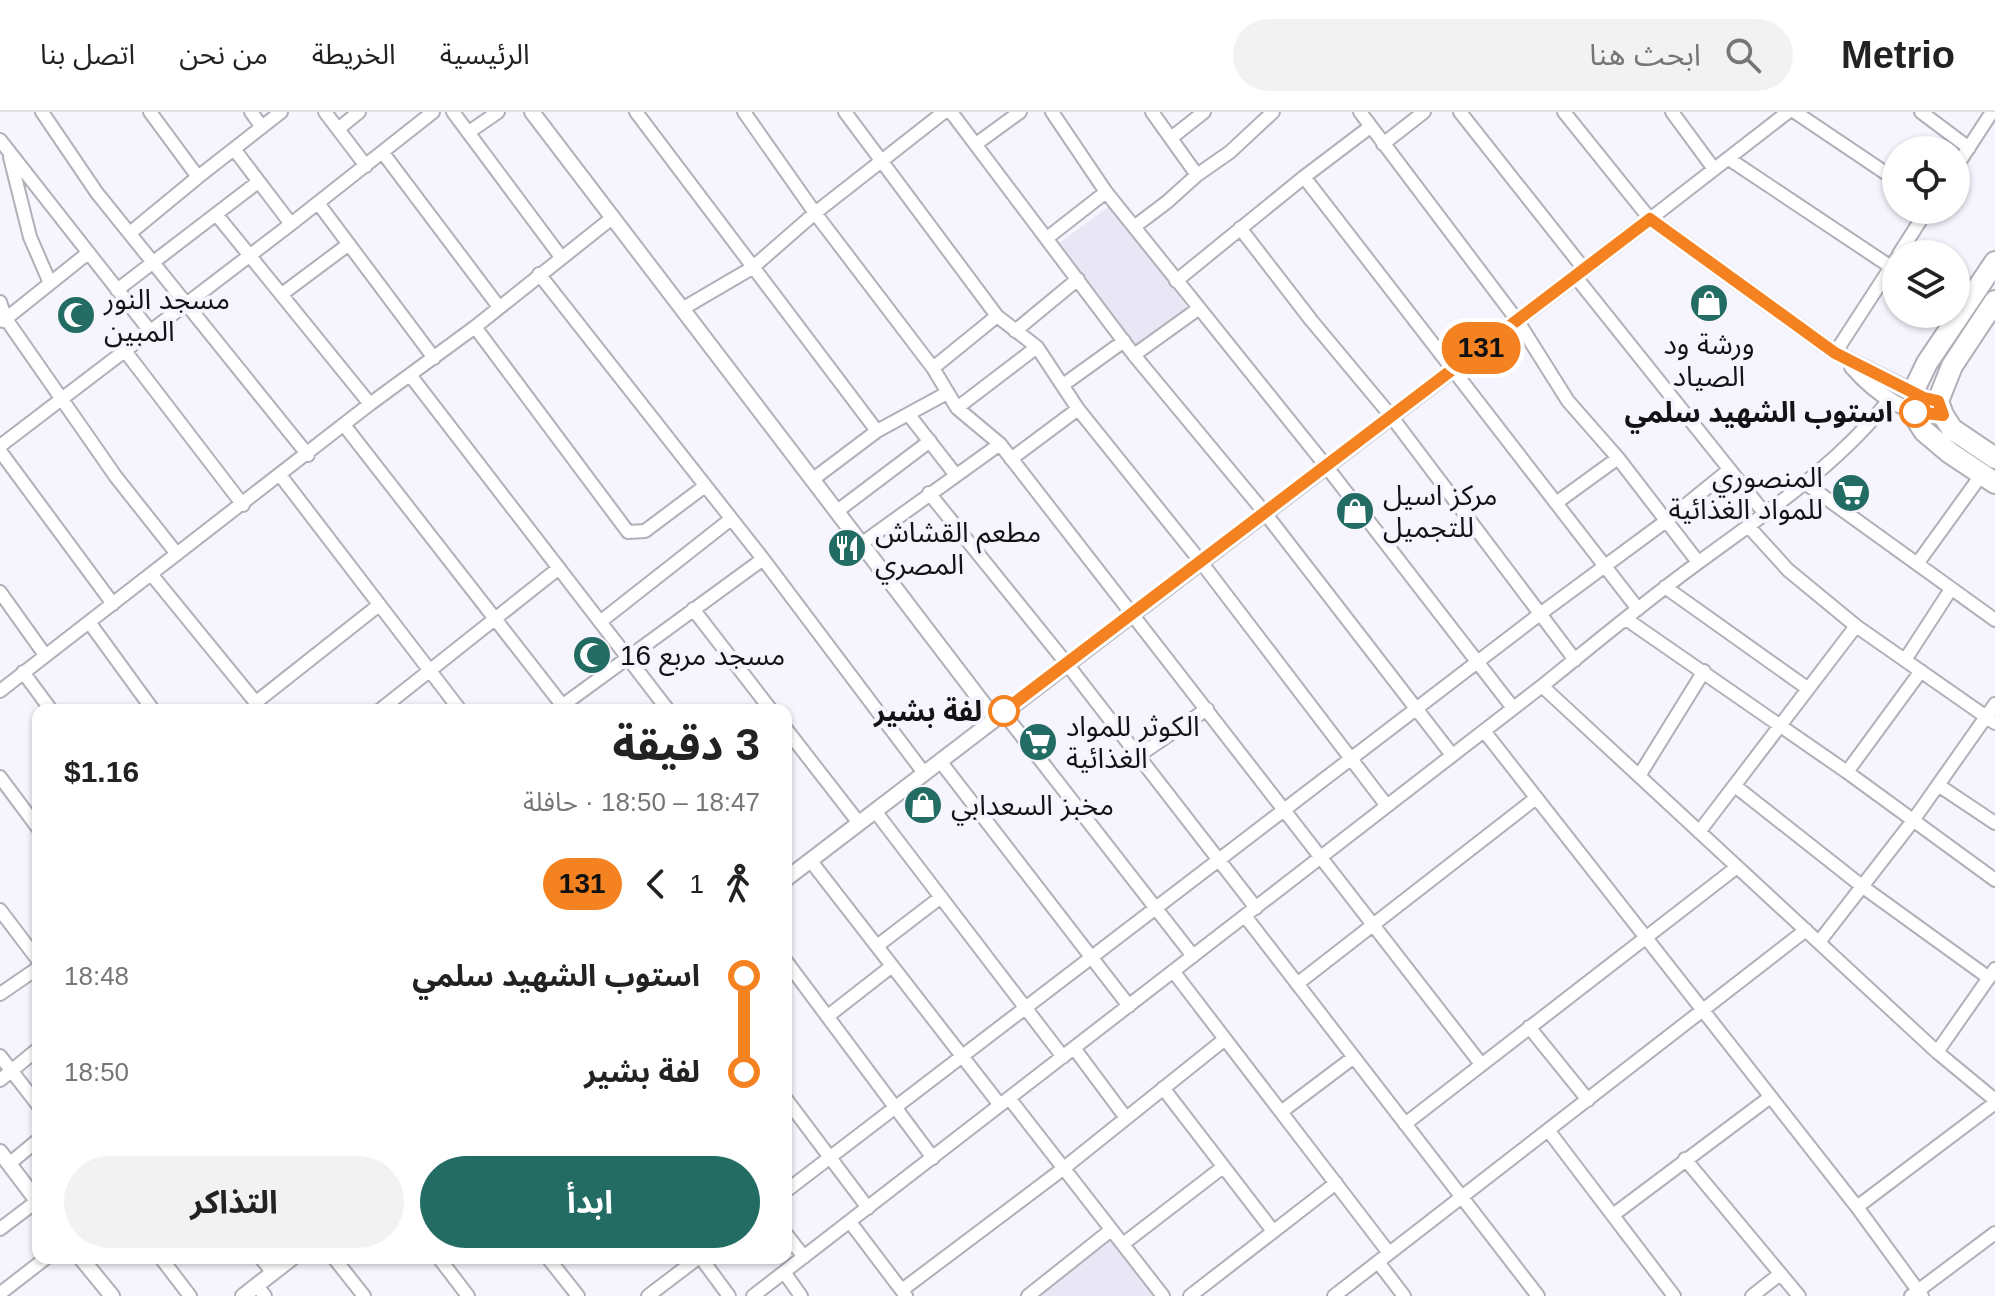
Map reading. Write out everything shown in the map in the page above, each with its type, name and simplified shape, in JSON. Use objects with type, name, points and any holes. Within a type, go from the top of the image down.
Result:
[{"type":"highway","points":[[1991,472],[1933,441],[1917,420],[1914,402],[1927,363],[1995,262]]},
{"type":"highway","points":[[1991,472],[1952,429],[1941,408],[1952,366],[1995,301]]},
{"type":"street","points":[[42,112],[97,193],[308,455]]},
{"type":"street","points":[[150,112],[198,177]]},
{"type":"street","points":[[251,112],[262,127]]},
{"type":"street","points":[[130,233],[281,112]]},
{"type":"street","points":[[325,112],[366,166]]},
{"type":"street","points":[[338,129],[359,112]]},
{"type":"street","points":[[113,604],[0,449],[433,112]]},
{"type":"street","points":[[453,112],[561,257]]},
{"type":"street","points":[[469,132],[498,112]]},
{"type":"street","points":[[532,112],[861,544],[1193,956]]},
{"type":"street","points":[[636,112],[877,431]]},
{"type":"street","points":[[744,112],[815,213],[933,368],[957,408],[1000,444],[1481,1064]]},
{"type":"street","points":[[845,112],[997,316],[1037,347],[1078,409],[1201,562],[1387,806]]},
{"type":"street","points":[[682,309],[752,268],[815,213],[944,112]]},
{"type":"street","points":[[951,112],[1134,355],[1265,513],[1452,755]]},
{"type":"street","points":[[976,144],[1020,112]]},
{"type":"street","points":[[1052,112],[1106,192],[1326,466],[1513,708]]},
{"type":"street","points":[[1152,112],[1197,175]]},
{"type":"street","points":[[1171,138],[1204,112]]},
{"type":"street","points":[[1360,112],[1517,320],[1568,401],[1618,458],[1698,562]]},
{"type":"street","points":[[1383,144],[1424,112]]},
{"type":"street","points":[[1460,112],[1638,351],[1766,515]]},
{"type":"street","points":[[1564,112],[1650,219],[1841,357],[1914,402]]},
{"type":"street","points":[[1672,112],[1714,169]]},
{"type":"street","points":[[792,871],[1729,159],[1772,117],[1788,112]]},
{"type":"street","points":[[1795,112],[1882,171]]},
{"type":"street","points":[[1921,112],[1953,136]]},
{"type":"street","points":[[1970,146],[1992,112]]},
{"type":"street","points":[[1134,227],[1230,152],[1266,114]]},
{"type":"street","points":[[1176,281],[1370,127]]},
{"type":"street","points":[[0,140],[150,331]]},
{"type":"street","points":[[234,149],[291,224]]},
{"type":"street","points":[[9,152],[30,237],[50,283]]},
{"type":"street","points":[[383,153],[499,307]]},
{"type":"street","points":[[1729,159],[1882,252]]},
{"type":"street","points":[[1304,177],[1638,609]]},
{"type":"street","points":[[117,290],[258,182]]},
{"type":"street","points":[[1047,238],[1106,192]]},
{"type":"street","points":[[318,203],[434,358]]},
{"type":"street","points":[[216,214],[370,404]]},
{"type":"street","points":[[0,691],[370,404],[475,327],[612,218]]},
{"type":"street","points":[[1240,228],[1391,416],[1575,660]]},
{"type":"street","points":[[282,294],[349,244]]},
{"type":"street","points":[[3,321],[88,253]]},
{"type":"street","points":[[539,274],[763,559],[924,773]]},
{"type":"street","points":[[1015,331],[1078,279]]},
{"type":"street","points":[[1841,357],[1882,283]]},
{"type":"street","points":[[0,302],[3,321],[64,398],[116,477],[177,554]]},
{"type":"street","points":[[1134,355],[1198,309]]},
{"type":"street","points":[[933,368],[997,316]]},
{"type":"street","points":[[475,327],[628,532],[645,531],[705,486]]},
{"type":"street","points":[[1063,385],[1124,341]]},
{"type":"street","points":[[957,408],[1037,347]]},
{"type":"street","points":[[125,351],[243,505]]},
{"type":"street","points":[[1841,357],[1890,399],[1941,408]]},
{"type":"street","points":[[410,375],[663,704]]},
{"type":"street","points":[[812,480],[877,431],[947,393]]},
{"type":"street","points":[[753,1296],[1542,686],[1665,587],[1766,515],[1873,421],[1890,399]]},
{"type":"street","points":[[1011,459],[1078,409]]},
{"type":"street","points":[[909,415],[955,474]]},
{"type":"street","points":[[344,425],[559,704]]},
{"type":"street","points":[[836,512],[930,441]]},
{"type":"street","points":[[861,544],[1000,444]]},
{"type":"street","points":[[1556,503],[1618,458]]},
{"type":"street","points":[[792,1186],[1729,470]]},
{"type":"street","points":[[1917,564],[1991,472]]},
{"type":"street","points":[[280,475],[453,704]]},
{"type":"street","points":[[1805,483],[1995,620]]},
{"type":"street","points":[[929,493],[1067,664],[1219,861],[1297,984],[1538,1296]]},
{"type":"street","points":[[600,622],[731,519]]},
{"type":"street","points":[[1749,527],[1788,570],[1856,626],[1990,719]]},
{"type":"street","points":[[567,704],[763,559]]},
{"type":"street","points":[[388,704],[559,568]]},
{"type":"street","points":[[151,574],[257,704]]},
{"type":"street","points":[[1665,587],[1807,688]]},
{"type":"street","points":[[1905,660],[1951,589]]},
{"type":"street","points":[[0,592],[45,655]]},
{"type":"street","points":[[263,704],[379,605]]},
{"type":"street","points":[[693,609],[766,704]]},
{"type":"street","points":[[1626,619],[1847,772],[1995,880]]},
{"type":"street","points":[[89,622],[149,704]]},
{"type":"street","points":[[1699,832],[1856,626]]},
{"type":"street","points":[[1639,776],[1704,671]]},
{"type":"street","points":[[1847,772],[1921,671]]},
{"type":"street","points":[[23,672],[47,704]]},
{"type":"street","points":[[1542,686],[1937,1052],[1995,1102],[1857,1207]]},
{"type":"street","points":[[1819,942],[1990,719],[1995,704]]},
{"type":"street","points":[[1138,756],[1207,709]]},
{"type":"street","points":[[1484,731],[1857,1207],[1917,1294],[1995,1233]]},
{"type":"street","points":[[792,737],[859,823]]},
{"type":"street","points":[[940,761],[1129,1006]]},
{"type":"street","points":[[0,777],[32,820]]},
{"type":"street","points":[[1938,785],[1995,823]]},
{"type":"street","points":[[1735,786],[1863,887],[1992,974],[1937,1052]]},
{"type":"street","points":[[1297,984],[1536,798]]},
{"type":"street","points":[[875,811],[1026,1008],[1126,1118]]},
{"type":"street","points":[[810,860],[962,1056],[1064,1168],[1163,1296]]},
{"type":"street","points":[[1405,1124],[1737,867]]},
{"type":"street","points":[[877,946],[941,897]]},
{"type":"street","points":[[0,910],[32,952]]},
{"type":"street","points":[[1334,1296],[1806,930]]},
{"type":"street","points":[[828,1016],[892,966]]},
{"type":"street","points":[[792,969],[933,1158]]},
{"type":"street","points":[[1173,971],[1389,1253]]},
{"type":"street","points":[[0,994],[32,972]]},
{"type":"street","points":[[1529,1027],[1588,1100]]},
{"type":"street","points":[[850,1222],[904,1293],[1225,1039]]},
{"type":"street","points":[[0,1080],[32,1054]]},
{"type":"street","points":[[0,1056],[32,1097]]},
{"type":"street","points":[[1281,1112],[1354,1057]]},
{"type":"street","points":[[1163,1088],[1273,1231]]},
{"type":"street","points":[[1613,1215],[1769,1098]]},
{"type":"street","points":[[792,1107],[868,1208]]},
{"type":"street","points":[[1548,1130],[1674,1296]]},
{"type":"street","points":[[32,1143],[5,1158],[32,1194]]},
{"type":"street","points":[[1685,1159],[1799,1296]]},
{"type":"street","points":[[1123,1244],[1223,1167]]},
{"type":"street","points":[[1190,1296],[1336,1183]]},
{"type":"street","points":[[0,1229],[32,1205]]},
{"type":"street","points":[[1028,1296],[1111,1230]]},
{"type":"street","points":[[792,1242],[804,1257]]},
{"type":"street","points":[[1378,1262],[1404,1296]]},
{"type":"street","points":[[2,1294],[39,1264]]},
{"type":"street","points":[[86,1264],[112,1296]]},
{"type":"street","points":[[166,1264],[190,1296]]},
{"type":"street","points":[[266,1264],[273,1273]]},
{"type":"street","points":[[243,1296],[261,1291],[273,1273],[284,1264]]},
{"type":"street","points":[[339,1264],[364,1296]]},
{"type":"street","points":[[444,1264],[468,1296]]},
{"type":"street","points":[[553,1264],[578,1296]]},
{"type":"street","points":[[648,1296],[692,1264]]},
{"type":"street","points":[[705,1264],[729,1296]]},
{"type":"street","points":[[784,1272],[801,1296]]},
{"type":"street","points":[[1752,1296],[1780,1274]]},
{"type":"shaded area","points":[[1111,205],[1189,310],[1136,349],[1058,244]]},
{"type":"shaded area","points":[[1110,1240],[1154,1296],[1037,1296]]},
{"type":"bus line","name":"131","points":[[1004,711],[1650,219],[1847,361],[1924,398],[1938,401],[1943,415],[1915,412]]},
{"type":"place","name":"ورشة ود الصياد","points":[[1709,303]]},
{"type":"place","name":"مسجد النور المبين","points":[[76,315]]},
{"type":"place","name":"استوب الشهيد سلمي","points":[[1915,412]]},
{"type":"place","name":"المنصوري للمواد الغذائية","points":[[1851,493]]},
{"type":"place","name":"مركز اسيل للتجميل","points":[[1355,511]]},
{"type":"place","name":"مطعم القشاش المصري","points":[[847,548]]},
{"type":"place","name":"مسجد مربع 16","points":[[592,655]]},
{"type":"place","name":"لفة بشير","points":[[1004,711]]},
{"type":"place","name":"الكوثر للمواد الغذائية","points":[[1038,742]]},
{"type":"place","name":"مخبز السعدابي","points":[[923,805]]}]
